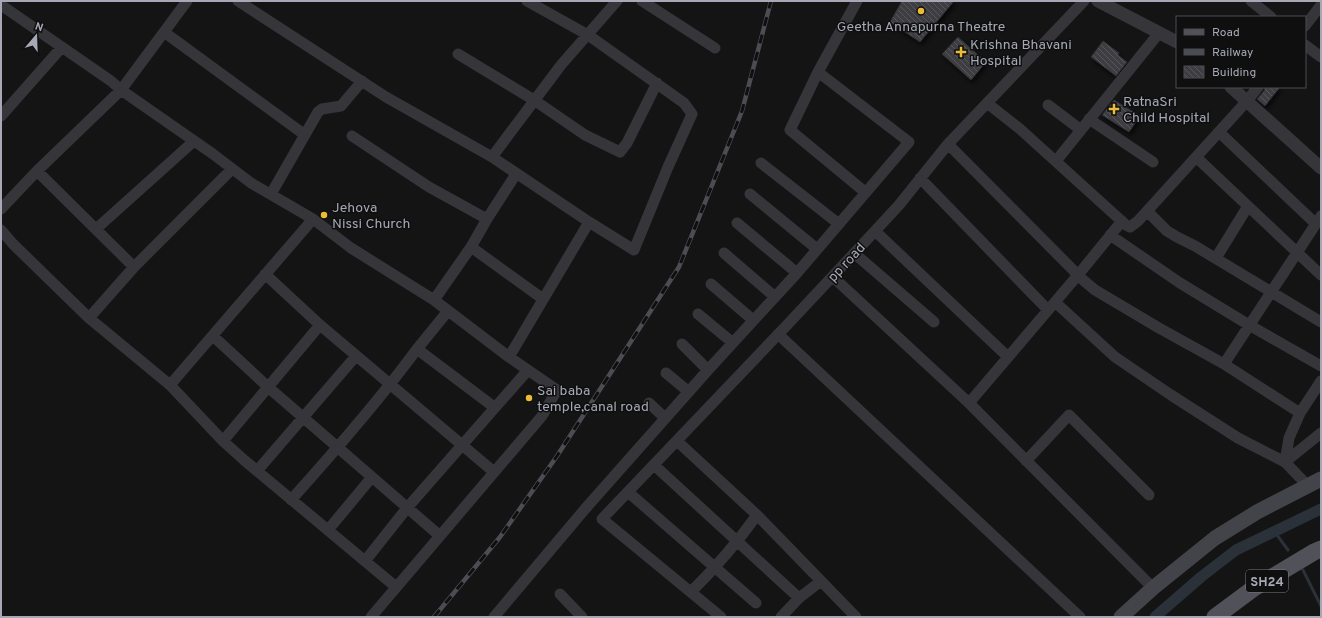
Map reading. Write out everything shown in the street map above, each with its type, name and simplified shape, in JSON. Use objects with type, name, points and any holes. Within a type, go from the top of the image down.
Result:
[{"type":"main road","points":[[1121,617],[1153,588],[1215,538],[1257,512],[1321,479]]},
{"type":"main road","name":"SH24","points":[[1215,617],[1254,588],[1321,549]]},
{"type":"street","points":[[1,209],[37,171],[121,90],[187,1]]},
{"type":"street","points":[[238,1],[386,97],[492,157],[589,222],[634,250],[668,166],[692,114],[684,103],[588,35],[527,1]]},
{"type":"street","points":[[492,157],[561,65],[617,1]]},
{"type":"street","points":[[642,1],[715,48]]},
{"type":"street","points":[[857,1],[818,72],[790,130],[865,192]]},
{"type":"street","name":"pp road","points":[[691,592],[602,519],[875,231],[899,205],[948,144],[1084,1]]},
{"type":"street","points":[[1098,1],[1176,42]]},
{"type":"street","points":[[1251,1],[1270,16]]},
{"type":"street","points":[[1,5],[251,182],[313,219],[351,248],[434,300],[509,357],[557,390],[542,416],[371,617]]},
{"type":"street","points":[[1306,25],[1321,5]]},
{"type":"street","points":[[164,32],[305,135]]},
{"type":"street","points":[[1056,161],[1159,33]]},
{"type":"street","points":[[1306,46],[1321,57]]},
{"type":"street","points":[[1,116],[62,47]]},
{"type":"street","points":[[458,54],[534,100],[585,134],[620,152],[627,143],[657,83]]},
{"type":"street","points":[[494,617],[665,418],[797,273],[909,142],[818,72]]},
{"type":"street","points":[[271,194],[318,112],[322,109],[341,106],[362,82]]},
{"type":"street","points":[[1232,88],[1321,168]]},
{"type":"street","points":[[987,103],[1020,129],[1130,227],[1147,211],[1257,88]]},
{"type":"street","points":[[1048,105],[1081,130]]},
{"type":"street","points":[[1089,119],[1153,162]]},
{"type":"street","points":[[1219,132],[1318,220],[1224,364]]},
{"type":"street","points":[[352,136],[429,187],[487,219]]},
{"type":"street","points":[[96,229],[194,141]]},
{"type":"street","points":[[948,144],[1078,275],[1095,290],[1224,364],[1300,413]]},
{"type":"street","points":[[1196,157],[1321,275]]},
{"type":"street","points":[[761,163],[838,224]]},
{"type":"street","points":[[89,318],[134,267],[232,169]]},
{"type":"street","points":[[37,171],[134,267]]},
{"type":"street","points":[[434,300],[471,247],[516,174]]},
{"type":"street","points":[[920,178],[1048,310]]},
{"type":"street","points":[[750,194],[817,249]]},
{"type":"street","points":[[1216,258],[1248,206]]},
{"type":"street","points":[[1147,211],[1172,234],[1272,291],[1321,322]]},
{"type":"street","points":[[170,385],[313,219]]},
{"type":"street","points":[[969,403],[1056,302],[1122,221]]},
{"type":"street","points":[[509,357],[589,222]]},
{"type":"street","points":[[737,223],[797,273]]},
{"type":"street","points":[[1,230],[13,244],[89,318],[170,385],[223,441],[291,500],[396,587]]},
{"type":"street","points":[[875,231],[1008,357]]},
{"type":"street","points":[[1110,235],[1180,282],[1249,325],[1321,366]]},
{"type":"street","points":[[471,247],[543,299]]},
{"type":"street","points":[[724,253],[775,297]]},
{"type":"street","points":[[854,253],[934,322]]},
{"type":"street","points":[[265,274],[320,325],[494,472]]},
{"type":"street","points":[[832,277],[969,403],[1153,588]]},
{"type":"street","points":[[711,284],[753,320]]},
{"type":"street","points":[[1056,302],[1115,357],[1170,395],[1238,438],[1285,462],[1307,485]]},
{"type":"street","points":[[291,500],[338,448],[391,385],[417,349],[448,311]]},
{"type":"street","points":[[698,314],[733,343]]},
{"type":"street","points":[[223,441],[320,325]]},
{"type":"street","points":[[778,334],[1080,617]]},
{"type":"street","points":[[213,336],[303,418],[440,536]]},
{"type":"street","points":[[682,344],[708,370]]},
{"type":"street","points":[[417,349],[494,407]]},
{"type":"street","points":[[257,471],[356,356]]},
{"type":"street","points":[[365,561],[407,508],[528,370]]},
{"type":"street","points":[[666,373],[689,392]]},
{"type":"street","points":[[1285,462],[1289,438],[1300,413],[1321,381]]},
{"type":"street","points":[[649,403],[665,418]]},
{"type":"street","points":[[1026,461],[1069,415],[1149,495]]},
{"type":"street","points":[[1285,462],[1321,433]]},
{"type":"street","points":[[677,441],[757,515],[856,617]]},
{"type":"street","points":[[654,465],[799,598]]},
{"type":"street","points":[[328,530],[372,477]]},
{"type":"street","points":[[628,492],[756,603]]},
{"type":"street","points":[[721,617],[691,592],[715,568],[738,541],[757,515]]},
{"type":"street","points":[[781,617],[799,598],[822,581]]},
{"type":"street","points":[[560,594],[582,617]]},
{"type":"building","name":"Geetha Annapurna Theatre","points":[[902,1],[954,1],[920,42],[890,22]]},
{"type":"building","points":[[958,37],[986,62],[971,80],[942,54]]},
{"type":"building","points":[[1103,41],[1119,53],[1118,55],[1127,62],[1116,76],[1091,57]]},
{"type":"building","points":[[1265,88],[1279,88],[1265,106],[1257,99]]},
{"type":"building","points":[[1114,100],[1140,116],[1129,132],[1102,115]]},
{"type":"waterway","points":[[1155,617],[1201,577],[1236,550],[1321,509]]},
{"type":"waterway","points":[[1274,531],[1288,550]]},
{"type":"waterway","points":[[1303,570],[1321,606]]},
{"type":"railway","points":[[434,617],[500,537],[557,456],[679,267],[742,111],[771,1]]},
{"type":"place","name":"Geetha Annapurna Theatre","points":[[921,11]]},
{"type":"place","name":"Krishna Bhavani Hospital","points":[[961,52]]},
{"type":"place","name":"RatnaSri Child Hospital","points":[[1114,109]]},
{"type":"place","name":"Jehova Nissi Church","points":[[324,215]]},
{"type":"place","name":"Sai baba temple,canal road","points":[[529,398]]}]
